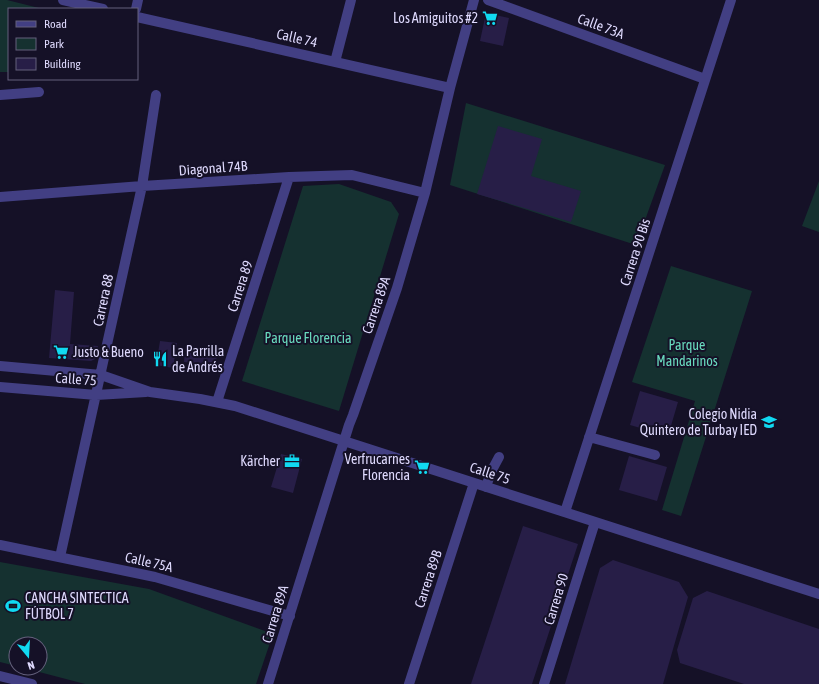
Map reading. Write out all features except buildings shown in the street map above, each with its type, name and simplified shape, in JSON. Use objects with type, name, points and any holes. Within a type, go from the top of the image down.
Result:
[{"type":"street","points":[[64,0],[99,8]]},
{"type":"street","points":[[335,62],[351,0]]},
{"type":"street","name":"Carrera 89A","points":[[268,684],[344,441],[397,288],[425,193],[450,88],[474,0]]},
{"type":"street","name":"Calle 73A","points":[[488,0],[705,79]]},
{"type":"street","name":"Carrera 90 Bis","points":[[565,512],[731,0]]},
{"type":"street","name":"Calle 74","points":[[138,17],[450,88]]},
{"type":"street","points":[[0,95],[40,92]]},
{"type":"street","name":"Carrera 88","points":[[60,557],[142,186],[156,95]]},
{"type":"street","name":"Diagonal 74B","points":[[0,197],[142,186],[289,177],[352,175],[425,193]]},
{"type":"street","name":"Carrera 89","points":[[217,402],[289,177]]},
{"type":"street","name":"Calle 75","points":[[0,366],[101,375],[150,392],[236,406],[819,594]]},
{"type":"street","name":"Calle 75","points":[[0,387],[96,395],[150,392]]},
{"type":"street","points":[[590,437],[655,455]]},
{"type":"street","points":[[486,487],[491,472],[499,457]]},
{"type":"street","name":"Carrera 89B","points":[[409,684],[474,483]]},
{"type":"street","name":"Carrera 90","points":[[544,684],[595,522]]},
{"type":"street","name":"Calle 75A","points":[[0,545],[155,577],[290,616]]},
{"type":"street","points":[[0,677],[32,684]]},
{"type":"green space","points":[[0,0],[7,0],[39,8],[8,8],[8,72],[0,72]]},
{"type":"green space","points":[[466,103],[665,165],[636,245],[450,185]]},
{"type":"green space","points":[[819,181],[819,232],[802,226]]},
{"type":"green space","name":"Parque Florencia","points":[[339,184],[391,202],[399,214],[339,411],[242,381],[303,186]]},
{"type":"green space","name":"Parque Mandarinos","points":[[671,266],[752,291],[681,516],[662,510],[695,401],[632,382]]},
{"type":"green space","points":[[0,562],[149,589],[273,634],[256,684],[85,684],[48,674],[48,636],[8,636],[8,664],[0,662]]},
{"type":"place","name":"Los Amiguitos #2","points":[[490,18]]},
{"type":"place","name":"Justo & Bueno","points":[[61,352]]},
{"type":"place","name":"La Parrilla de Andrés","points":[[160,359]]},
{"type":"place","name":"Colegio Nidia Quintero de Turbay IED","points":[[769,422]]},
{"type":"place","name":"Kärcher","points":[[292,461]]},
{"type":"place","name":"Verfrucarnes Florencia","points":[[422,467]]},
{"type":"place","name":"CANCHA SINTECTICA FÚTBOL 7","points":[[13,606]]}]
